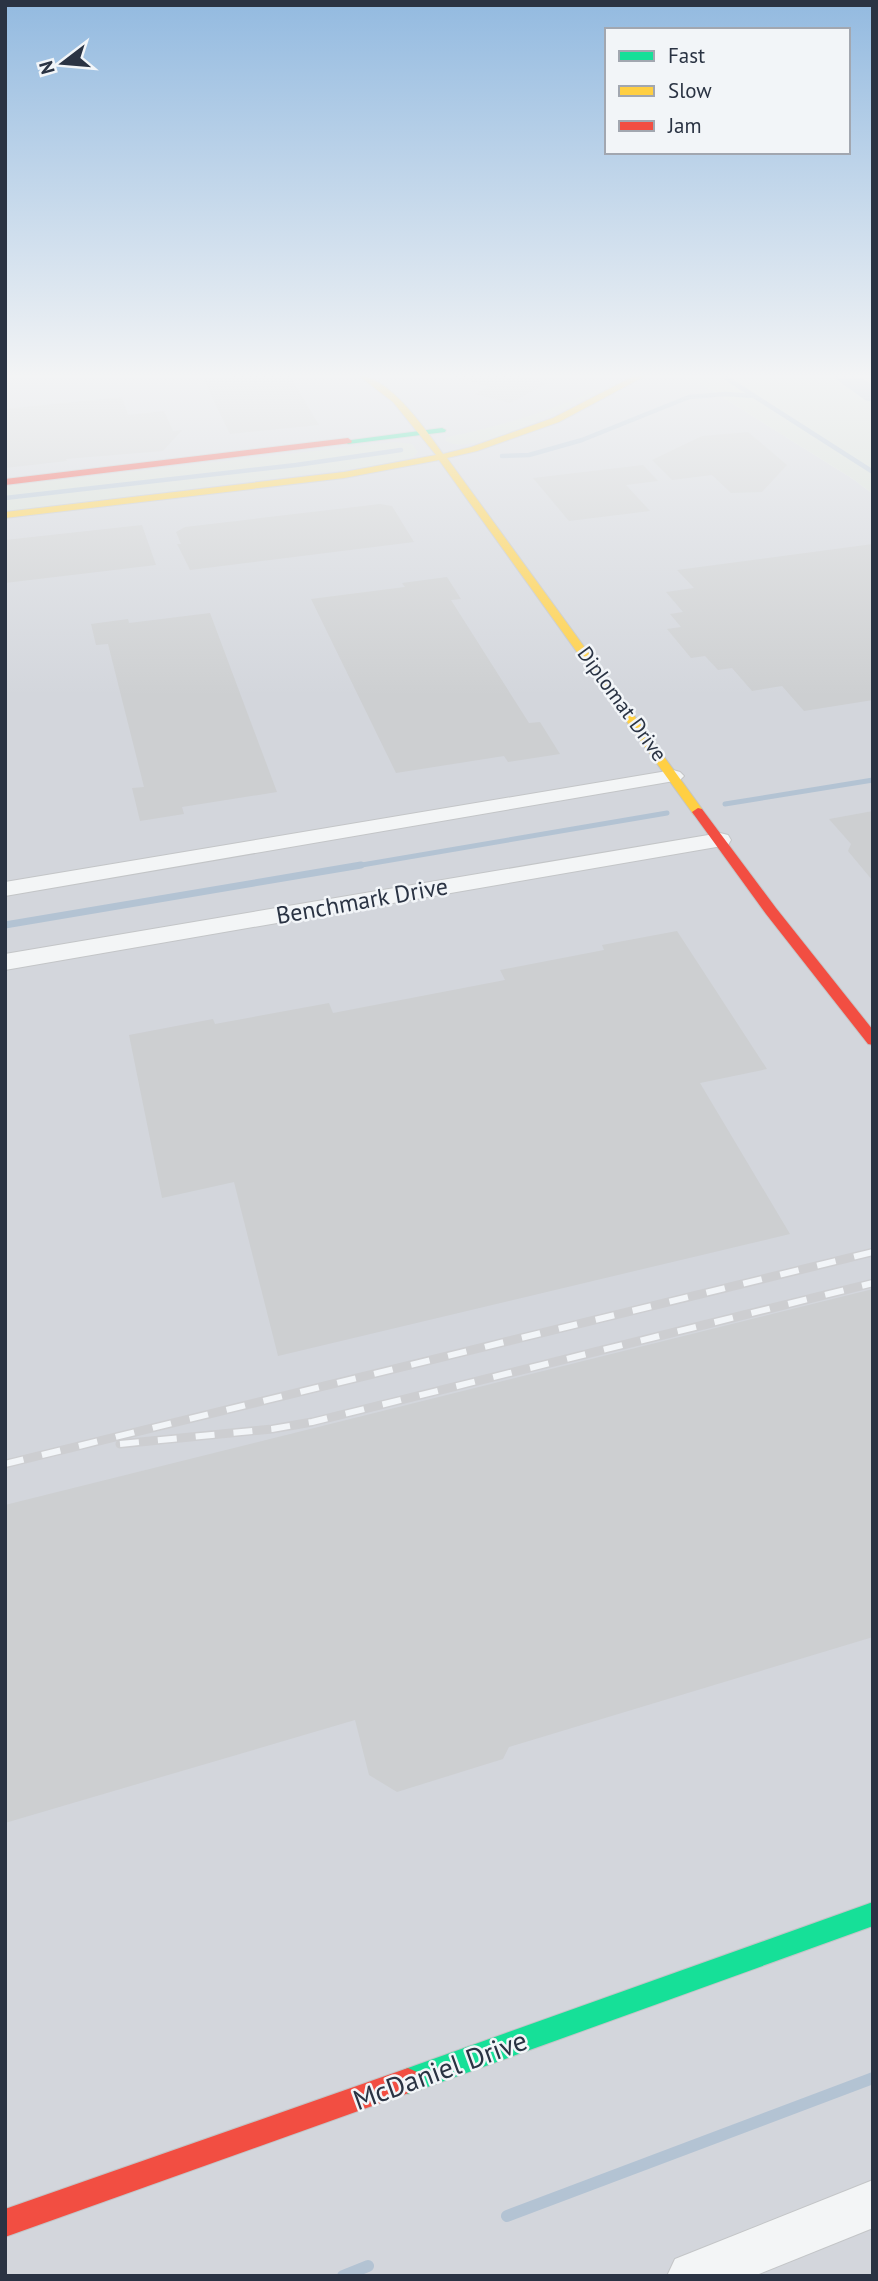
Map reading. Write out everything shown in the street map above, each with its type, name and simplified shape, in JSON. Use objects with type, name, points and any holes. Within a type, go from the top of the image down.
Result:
[{"type":"street","points":[[5,515],[281,482]]},
{"type":"street","name":"Diplomat Drive","points":[[460,482],[803,956],[873,1040]]},
{"type":"street","points":[[5,889],[673,776]]},
{"type":"street","name":"Benchmark Drive","points":[[5,962],[720,841]]},
{"type":"street","name":"McDaniel Drive","points":[[5,2223],[232,2145],[873,1914]]},
{"type":"street","points":[[692,2276],[873,2204]]},
{"type":"shaded area","points":[[5,482],[858,482],[873,494],[873,2276],[5,2276]]},
{"type":"shaded area","points":[[36,482],[243,482],[5,512],[5,486]]},
{"type":"shaded area","points":[[858,482],[873,482],[873,494]]},
{"type":"building","points":[[537,482],[646,482],[626,485],[650,511],[569,521]]},
{"type":"building","points":[[720,482],[771,482],[762,492],[731,493]]},
{"type":"building","points":[[380,504],[392,506],[414,542],[190,570],[177,544],[181,544],[176,532],[185,527]]},
{"type":"building","points":[[142,525],[156,565],[5,583],[5,540]]},
{"type":"building","points":[[873,544],[873,700],[804,711],[782,686],[752,691],[732,668],[718,670],[705,656],[691,658],[667,629],[681,627],[670,614],[683,612],[666,592],[694,588],[677,570]]},
{"type":"building","points":[[447,577],[461,599],[451,600],[529,723],[540,722],[560,754],[508,762],[504,756],[396,773],[311,599],[405,587],[402,583]]},
{"type":"building","points":[[210,613],[277,792],[182,807],[184,814],[140,821],[132,788],[144,787],[108,644],[96,645],[91,624],[128,619],[129,623]]},
{"type":"building","points":[[873,811],[873,881],[848,851],[851,844],[829,819]]},
{"type":"building","points":[[677,931],[767,1069],[700,1083],[790,1234],[278,1356],[234,1182],[162,1198],[129,1035],[213,1019],[215,1024],[329,1003],[333,1013],[505,980],[500,970],[604,950],[602,945]]},
{"type":"building","points":[[873,1289],[873,1637],[509,1747],[503,1759],[397,1792],[369,1775],[355,1720],[5,1823],[5,1505]]},
{"type":"waterway","points":[[5,498],[142,482]]},
{"type":"waterway","points":[[725,804],[873,780]]},
{"type":"waterway","points":[[350,867],[667,813]]},
{"type":"waterway","points":[[5,925],[361,865]]},
{"type":"waterway","points":[[507,2216],[873,2078]]},
{"type":"waterway","points":[[343,2276],[368,2266]]},
{"type":"railway","points":[[5,1464],[873,1252]]},
{"type":"railway","points":[[120,1444],[272,1429],[312,1422],[873,1283]]},
{"type":"traffic: fast","points":[[408,2081],[873,1914]]},
{"type":"traffic: slow","points":[[5,515],[281,482]]},
{"type":"traffic: slow","points":[[460,482],[698,812]]},
{"type":"traffic: jam","points":[[698,812],[771,911],[873,1040]]},
{"type":"traffic: jam","points":[[5,2223],[408,2081]]}]
